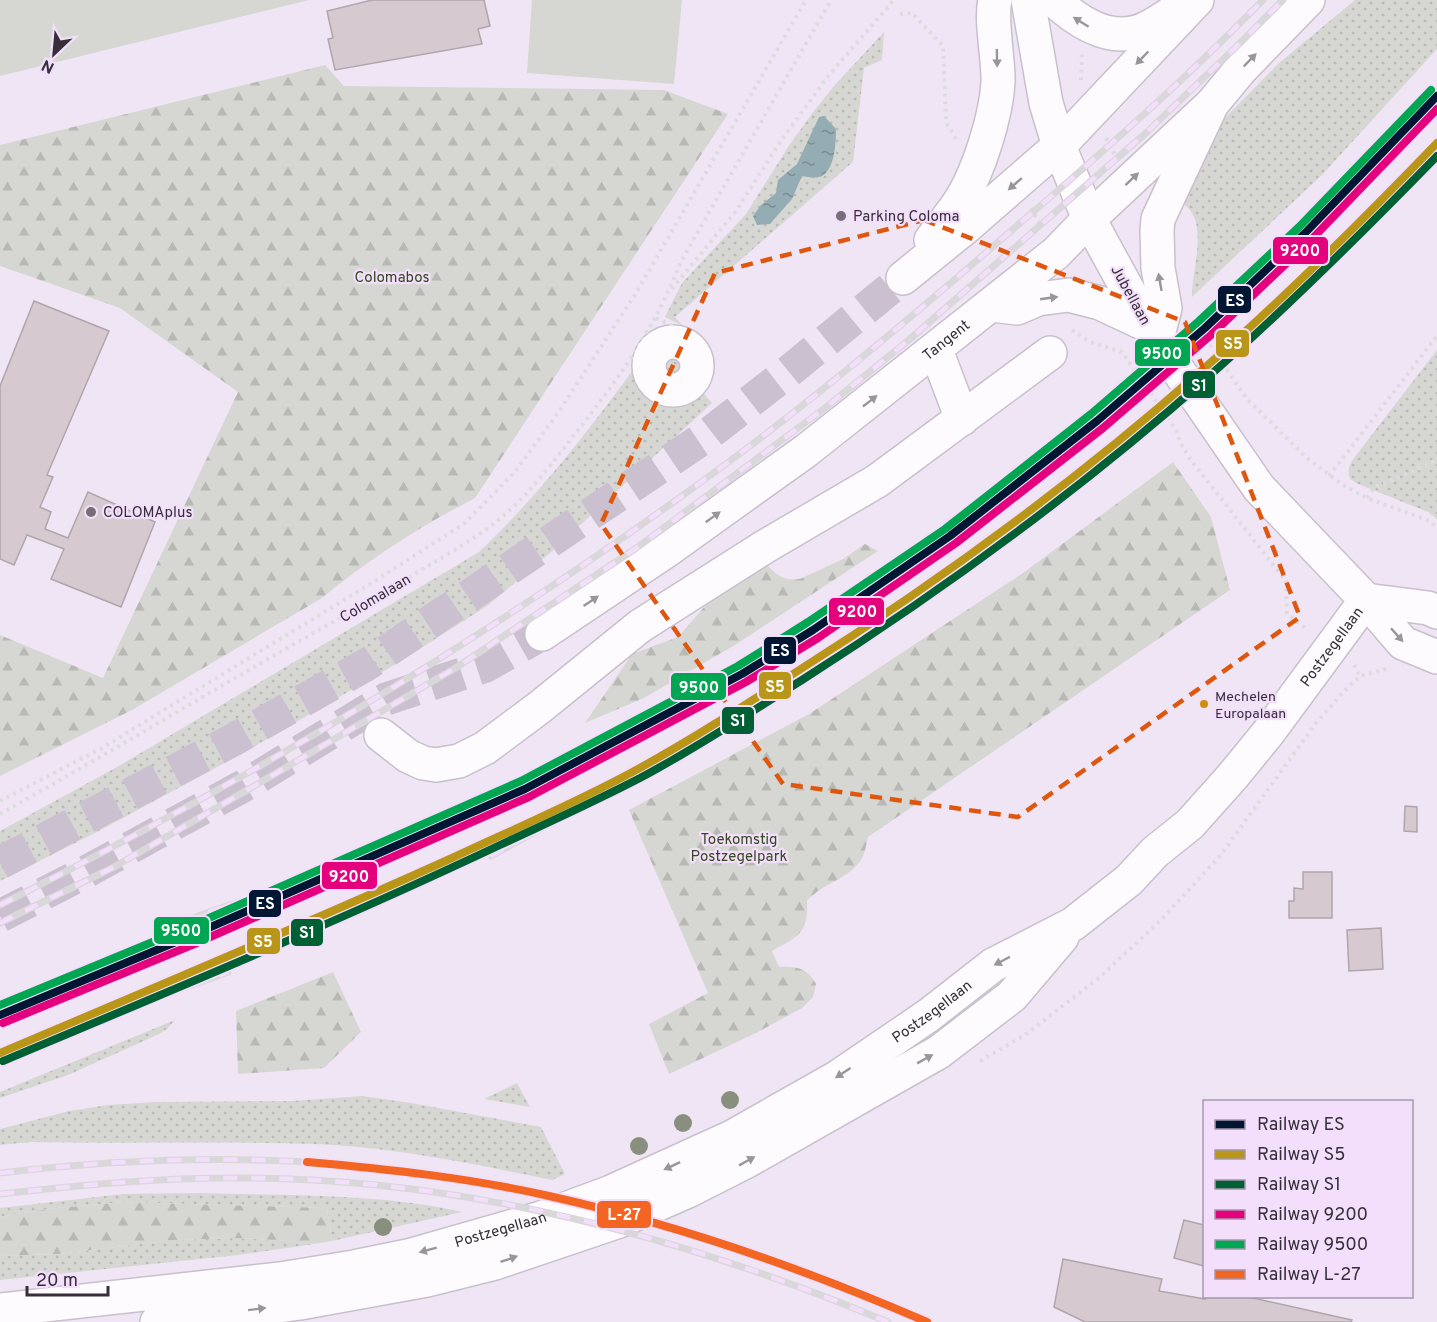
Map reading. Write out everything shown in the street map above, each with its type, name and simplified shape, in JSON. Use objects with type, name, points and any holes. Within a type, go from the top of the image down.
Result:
[{"type":"main road","points":[[995,0],[993,13],[998,84],[995,105],[981,154],[962,198],[905,276],[966,227],[1059,146],[1197,0]]},
{"type":"main road","name":"Jubellaan","points":[[1028,0],[1046,103],[1059,146],[1089,219],[1152,332],[1259,488],[1366,600],[1403,643],[1437,657]]},
{"type":"main road","points":[[1054,0],[1070,15],[1089,27],[1125,34],[1148,28],[1191,0]]},
{"type":"main road","name":"Tangent","points":[[542,634],[666,551],[807,450],[1056,253],[1212,104],[1241,69],[1308,0]]},
{"type":"main road","points":[[992,305],[1017,308],[1038,299],[1069,295],[1100,303],[1152,332],[1165,308],[1158,268],[1156,231],[1158,219],[1212,104]]},
{"type":"main road","points":[[936,350],[962,419]]},
{"type":"main road","points":[[381,735],[401,752],[423,763],[448,764],[468,757],[506,733],[640,626],[766,546],[877,482],[1050,353]]},
{"type":"main road","points":[[1366,600],[1428,608],[1437,612]]},
{"type":"main road","name":"Postzegellaan","points":[[0,1310],[280,1279],[354,1267],[419,1253],[541,1218],[621,1188],[732,1137],[838,1077],[929,1015],[993,965],[1073,924],[1129,880],[1155,852],[1190,824],[1268,733],[1366,600]]},
{"type":"main road","name":"Postzegellaan","points":[[157,1322],[300,1303],[438,1278],[495,1263],[622,1220],[688,1191],[747,1161],[939,1052],[1012,996],[1073,924]]},
{"type":"path","points":[[0,801],[102,748],[375,581],[465,523],[515,472],[560,410],[636,292],[806,0]]},
{"type":"path","points":[[669,291],[680,263],[831,0]]},
{"type":"path","points":[[669,291],[736,211],[780,142],[830,75],[894,0]]},
{"type":"path","name":"Colomalaan","points":[[0,814],[354,610],[472,539],[502,516],[581,427],[656,318],[669,291]]},
{"type":"path","points":[[656,318],[699,338]]},
{"type":"path","points":[[1437,336],[1329,476],[1367,498],[1416,515],[1430,521],[1437,528]]},
{"type":"path","points":[[1367,498],[1374,488],[1437,460]]},
{"type":"path","points":[[1275,565],[1286,581],[1287,614],[1331,647]]},
{"type":"highlighted area","points":[[924,220],[1185,322],[1300,617],[1018,817],[783,784],[601,524],[715,273]]},
{"type":"green space","points":[[0,0],[309,0],[0,76]]},
{"type":"green space","points":[[532,0],[682,0],[674,84],[527,73]]},
{"type":"green space","points":[[1355,0],[1437,0],[1437,49],[1322,175],[1192,297],[1198,243],[1197,230],[1188,208],[1177,201],[1222,121],[1279,63]]},
{"type":"green space","points":[[884,32],[882,60],[864,68],[853,162],[675,317],[683,326],[665,317],[682,283],[746,214],[790,144],[814,111]]},
{"type":"green space","name":"Colomabos","points":[[325,65],[344,86],[664,90],[728,114],[475,498],[396,544],[322,598],[132,710],[0,776],[0,635],[103,678],[238,392],[120,308],[0,266],[0,145]]},
{"type":"green space","points":[[681,347],[688,352],[690,366],[678,377],[661,377],[657,367],[666,353]]},
{"type":"green space","points":[[1437,350],[1437,519],[1428,512],[1358,484],[1350,479],[1349,472],[1355,457]]},
{"type":"green space","points":[[633,370],[654,395],[667,402],[683,399],[696,385],[712,403],[550,553],[487,606],[401,661],[245,752],[97,832],[0,881],[0,831],[117,767],[479,552],[560,464]]},
{"type":"green space","name":"Toekomstig Postzegelpark","points":[[1173,462],[1211,517],[1230,590],[868,837],[864,855],[856,867],[807,901],[806,920],[800,933],[772,951],[779,967],[796,968],[809,974],[816,984],[813,997],[802,1008],[758,1032],[669,1074],[649,1024],[708,993],[629,810],[809,714],[1023,573]]},
{"type":"green space","points":[[865,544],[878,551],[735,645],[644,698],[585,723],[632,654],[678,637],[706,605],[724,590],[766,564],[774,572],[787,579],[802,578],[843,559]]},
{"type":"green space","points":[[333,972],[361,1032],[324,1068],[238,1074],[236,1011]]},
{"type":"green space","points":[[175,1020],[157,1035],[68,1075],[0,1098],[0,1092]]},
{"type":"green space","points":[[517,1083],[530,1107],[484,1099]]},
{"type":"green space","points":[[362,1096],[541,1127],[565,1174],[552,1180],[404,1152],[313,1144],[31,1142],[0,1145],[0,1129],[69,1111],[108,1105],[157,1102],[293,1101]]},
{"type":"green space","points":[[201,1193],[366,1198],[462,1212],[332,1241],[327,1208],[123,1202],[47,1209],[0,1217],[0,1208],[123,1194]]},
{"type":"green space","points":[[123,1202],[327,1208],[332,1241],[314,1244],[236,1238],[173,1240],[58,1254],[0,1256],[0,1217],[47,1209]]},
{"type":"green space","points":[[236,1238],[314,1244],[238,1255],[0,1280],[0,1256],[58,1254],[173,1240]]},
{"type":"water","points":[[824,116],[836,129],[834,155],[830,168],[820,177],[802,176],[792,199],[770,224],[757,225],[753,216],[761,205],[776,193],[778,180],[797,164],[819,117]]},
{"type":"building","points":[[372,0],[484,0],[490,26],[478,29],[482,44],[335,70],[328,39],[333,38],[327,11]]},
{"type":"building","points":[[34,301],[109,331],[47,475],[53,477],[40,507],[51,512],[45,529],[68,538],[88,492],[155,522],[121,607],[51,579],[64,549],[27,535],[14,565],[0,559],[0,386]]},
{"type":"building","points":[[1405,806],[1417,807],[1417,832],[1404,831]]},
{"type":"building","points":[[1303,872],[1332,872],[1332,918],[1289,918],[1289,901],[1294,901],[1294,888],[1303,889]]},
{"type":"building","points":[[1381,928],[1383,969],[1349,971],[1347,930]]},
{"type":"building","points":[[1184,1220],[1203,1225],[1203,1266],[1174,1258]]},
{"type":"building","points":[[1063,1259],[1162,1279],[1159,1291],[1205,1299],[1253,1298],[1352,1320],[1351,1322],[1085,1322],[1054,1307]]},
{"type":"tunnel","points":[[0,863],[231,741],[366,665],[702,439],[903,278]]},
{"type":"tunnel","points":[[0,916],[245,785],[386,699],[486,666],[542,634]]},
{"type":"railway","points":[[0,905],[193,804],[381,695],[474,637],[654,516],[775,427],[935,297],[1133,124],[1263,0]]},
{"type":"railway","points":[[0,923],[114,867],[457,667],[635,549],[825,408],[910,339],[1147,132],[1283,0]]},
{"type":"railway","points":[[491,856],[555,821],[666,753]]},
{"type":"railway","points":[[182,922],[377,855]]},
{"type":"railway","points":[[34,1039],[228,972]]},
{"type":"railway","points":[[0,1173],[77,1165],[153,1161],[307,1162]]},
{"type":"railway","points":[[0,1194],[123,1182],[215,1178],[329,1181],[411,1189],[574,1218],[654,1239],[811,1291],[888,1322]]},
{"type":"rail line","name":"9500","points":[[0,1005],[184,929],[521,781],[738,666],[808,622],[945,529],[1091,414],[1199,321],[1299,227],[1431,90]]},
{"type":"rail line","name":"ES","points":[[0,1015],[188,937],[525,789],[742,674],[813,630],[950,536],[1097,421],[1205,328],[1305,233],[1437,96]]},
{"type":"rail line","name":"9200","points":[[3,1023],[192,945],[529,797],[746,682],[818,638],[956,543],[1103,428],[1211,335],[1311,240],[1437,109]]},
{"type":"rail line","name":"S5","points":[[0,1053],[339,908],[546,815],[638,769],[736,711],[952,568],[1104,453],[1262,316],[1351,231],[1437,143]]},
{"type":"rail line","name":"S1","points":[[3,1061],[315,929],[588,804],[681,755],[802,680],[960,574],[1111,459],[1267,324],[1437,156]]},
{"type":"rail line","name":"L-27","points":[[307,1162],[459,1179],[549,1196],[646,1220],[788,1266],[927,1322]]},
{"type":"place","name":"Parking Coloma","points":[[841,216]]},
{"type":"place","name":"COLOMAplus","points":[[91,512]]},
{"type":"place","name":"Mechelen Europalaan","points":[[1204,704]]}]
